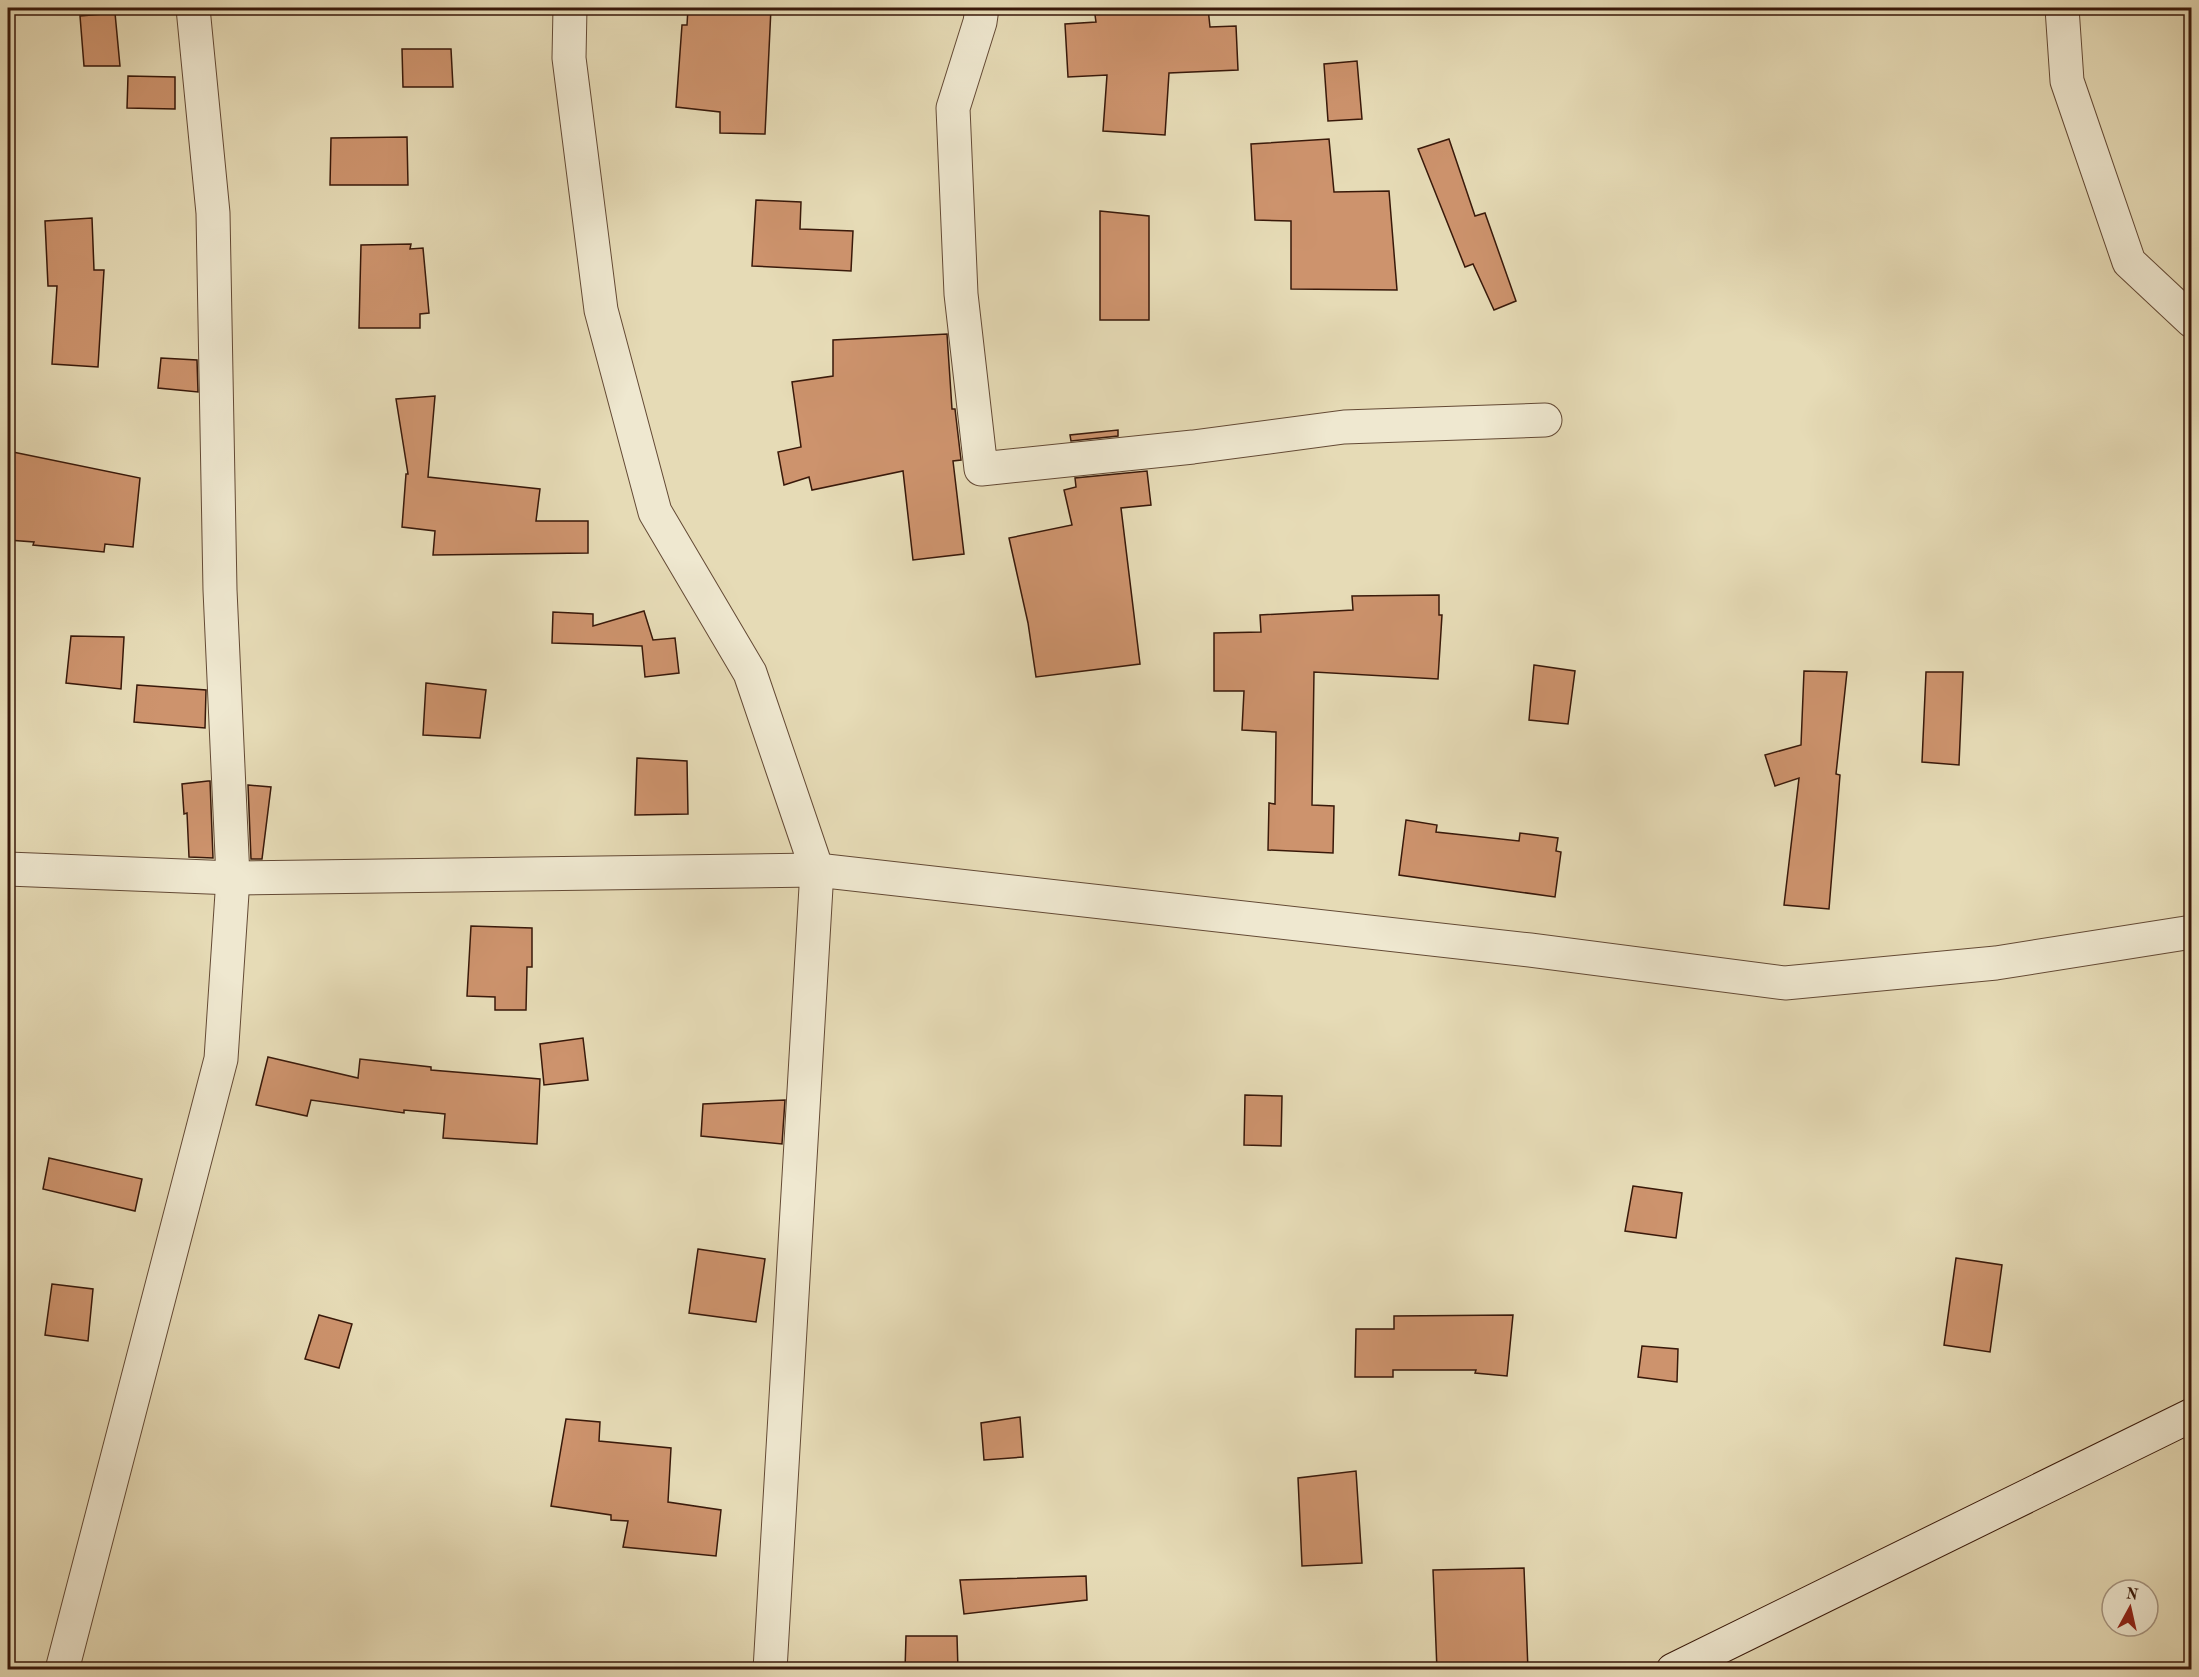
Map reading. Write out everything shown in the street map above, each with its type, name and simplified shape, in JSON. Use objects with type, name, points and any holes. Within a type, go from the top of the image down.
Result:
[{"type":"street","points":[[62,1670],[221,1059],[233,878],[220,590],[213,213],[193,8]]},
{"type":"street","points":[[570,8],[569,58],[601,310],[655,512],[750,673],[817,870],[770,1670]]},
{"type":"street","points":[[982,8],[980,22],[952,108],[961,294],[981,469],[1193,447],[1344,427],[1545,420]]},
{"type":"street","points":[[2062,8],[2067,81],[2129,261],[2192,321]]},
{"type":"street","points":[[8,869],[233,878],[817,870],[1530,950],[1785,983],[1996,963],[2192,932]]},
{"type":"street","points":[[1673,1670],[2192,1415]]},
{"type":"building","points":[[688,8],[771,8],[765,134],[720,133],[720,112],[676,107],[682,25],[687,25]]},
{"type":"building","points":[[1094,8],[1208,8],[1210,27],[1236,26],[1238,70],[1169,73],[1165,135],[1103,131],[1107,75],[1068,77],[1065,24],[1096,22]]},
{"type":"building","points":[[115,13],[120,66],[84,66],[80,16]]},
{"type":"building","points":[[402,49],[451,49],[453,87],[403,87]]},
{"type":"building","points":[[1357,61],[1362,119],[1328,121],[1324,64]]},
{"type":"building","points":[[128,76],[175,77],[175,109],[127,108]]},
{"type":"building","points":[[407,137],[408,185],[330,185],[331,138]]},
{"type":"building","points":[[1329,139],[1334,192],[1389,191],[1397,290],[1291,289],[1291,221],[1255,220],[1251,144]]},
{"type":"building","points":[[1449,139],[1475,216],[1485,213],[1516,301],[1494,310],[1473,264],[1465,267],[1418,149]]},
{"type":"building","points":[[756,200],[801,202],[800,229],[853,231],[851,271],[752,266]]},
{"type":"building","points":[[1100,211],[1149,216],[1149,320],[1100,320]]},
{"type":"building","points":[[92,218],[94,270],[104,270],[98,367],[52,364],[57,286],[48,286],[45,221]]},
{"type":"building","points":[[411,244],[410,249],[423,248],[429,313],[420,314],[420,328],[359,328],[361,245]]},
{"type":"building","points":[[947,334],[952,409],[955,409],[961,460],[953,461],[964,554],[913,560],[903,471],[812,490],[809,477],[784,485],[778,452],[801,447],[792,382],[833,376],[833,340]]},
{"type":"building","points":[[161,358],[197,360],[198,392],[158,388]]},
{"type":"building","points":[[435,396],[428,477],[540,489],[536,521],[588,521],[588,553],[433,555],[435,531],[402,527],[406,474],[408,474],[396,399]]},
{"type":"building","points":[[1118,430],[1118,436],[1071,441],[1070,435]]},
{"type":"building","points":[[8,451],[140,478],[133,547],[105,544],[104,552],[33,545],[34,542],[8,540]]},
{"type":"building","points":[[1147,471],[1151,505],[1121,508],[1140,664],[1036,677],[1028,623],[1009,538],[1072,525],[1064,490],[1076,487],[1075,478]]},
{"type":"building","points":[[1439,595],[1439,615],[1442,615],[1438,679],[1314,672],[1312,805],[1334,806],[1333,853],[1268,850],[1269,803],[1275,804],[1276,732],[1242,730],[1244,691],[1214,691],[1214,633],[1261,632],[1260,615],[1353,610],[1352,596]]},
{"type":"building","points":[[644,611],[653,640],[675,638],[679,673],[645,677],[642,646],[552,643],[553,612],[593,614],[593,626]]},
{"type":"building","points":[[71,636],[124,637],[121,689],[66,683]]},
{"type":"building","points":[[1534,665],[1575,671],[1568,724],[1529,720]]},
{"type":"building","points":[[1804,671],[1847,672],[1836,774],[1840,775],[1829,909],[1784,905],[1799,778],[1775,786],[1765,755],[1801,745]]},
{"type":"building","points":[[1926,672],[1963,672],[1959,765],[1922,762]]},
{"type":"building","points":[[426,683],[486,690],[480,738],[423,735]]},
{"type":"building","points":[[137,685],[206,690],[205,728],[134,722]]},
{"type":"building","points":[[637,758],[687,761],[688,814],[635,815]]},
{"type":"building","points":[[210,781],[213,858],[189,857],[187,813],[184,814],[182,784]]},
{"type":"building","points":[[248,785],[271,787],[262,859],[251,859]]},
{"type":"building","points":[[1406,820],[1437,825],[1436,832],[1519,841],[1520,833],[1558,838],[1556,851],[1561,852],[1555,897],[1399,875]]},
{"type":"building","points":[[471,926],[532,928],[532,967],[527,967],[526,1010],[495,1010],[495,997],[467,996]]},
{"type":"building","points":[[583,1038],[588,1080],[544,1085],[540,1044]]},
{"type":"building","points":[[268,1057],[358,1078],[360,1059],[431,1067],[431,1070],[540,1079],[537,1144],[443,1138],[445,1114],[404,1110],[404,1113],[311,1100],[307,1116],[256,1105]]},
{"type":"building","points":[[1245,1095],[1282,1096],[1281,1146],[1244,1145]]},
{"type":"building","points":[[785,1100],[782,1144],[701,1136],[703,1104]]},
{"type":"building","points":[[49,1158],[142,1179],[135,1211],[43,1189]]},
{"type":"building","points":[[1633,1186],[1682,1193],[1676,1238],[1625,1231]]},
{"type":"building","points":[[698,1249],[765,1259],[756,1322],[689,1313]]},
{"type":"building","points":[[1956,1258],[2002,1265],[1990,1352],[1944,1345]]},
{"type":"building","points":[[52,1284],[93,1289],[88,1341],[45,1335]]},
{"type":"building","points":[[319,1315],[352,1324],[339,1368],[305,1359]]},
{"type":"building","points":[[1513,1315],[1507,1376],[1475,1373],[1476,1370],[1393,1370],[1393,1377],[1355,1377],[1356,1329],[1394,1329],[1394,1316]]},
{"type":"building","points":[[1642,1346],[1678,1349],[1677,1382],[1638,1377]]},
{"type":"building","points":[[1020,1417],[1023,1457],[984,1460],[981,1423]]},
{"type":"building","points":[[566,1419],[600,1422],[599,1441],[671,1448],[668,1502],[721,1510],[716,1556],[623,1547],[628,1521],[611,1520],[611,1515],[551,1506]]},
{"type":"building","points":[[1356,1471],[1362,1563],[1302,1566],[1298,1478]]},
{"type":"building","points":[[1524,1568],[1528,1670],[1437,1670],[1433,1570]]},
{"type":"building","points":[[1086,1576],[1087,1600],[964,1614],[960,1580]]},
{"type":"building","points":[[906,1636],[957,1636],[958,1670],[905,1670]]}]
